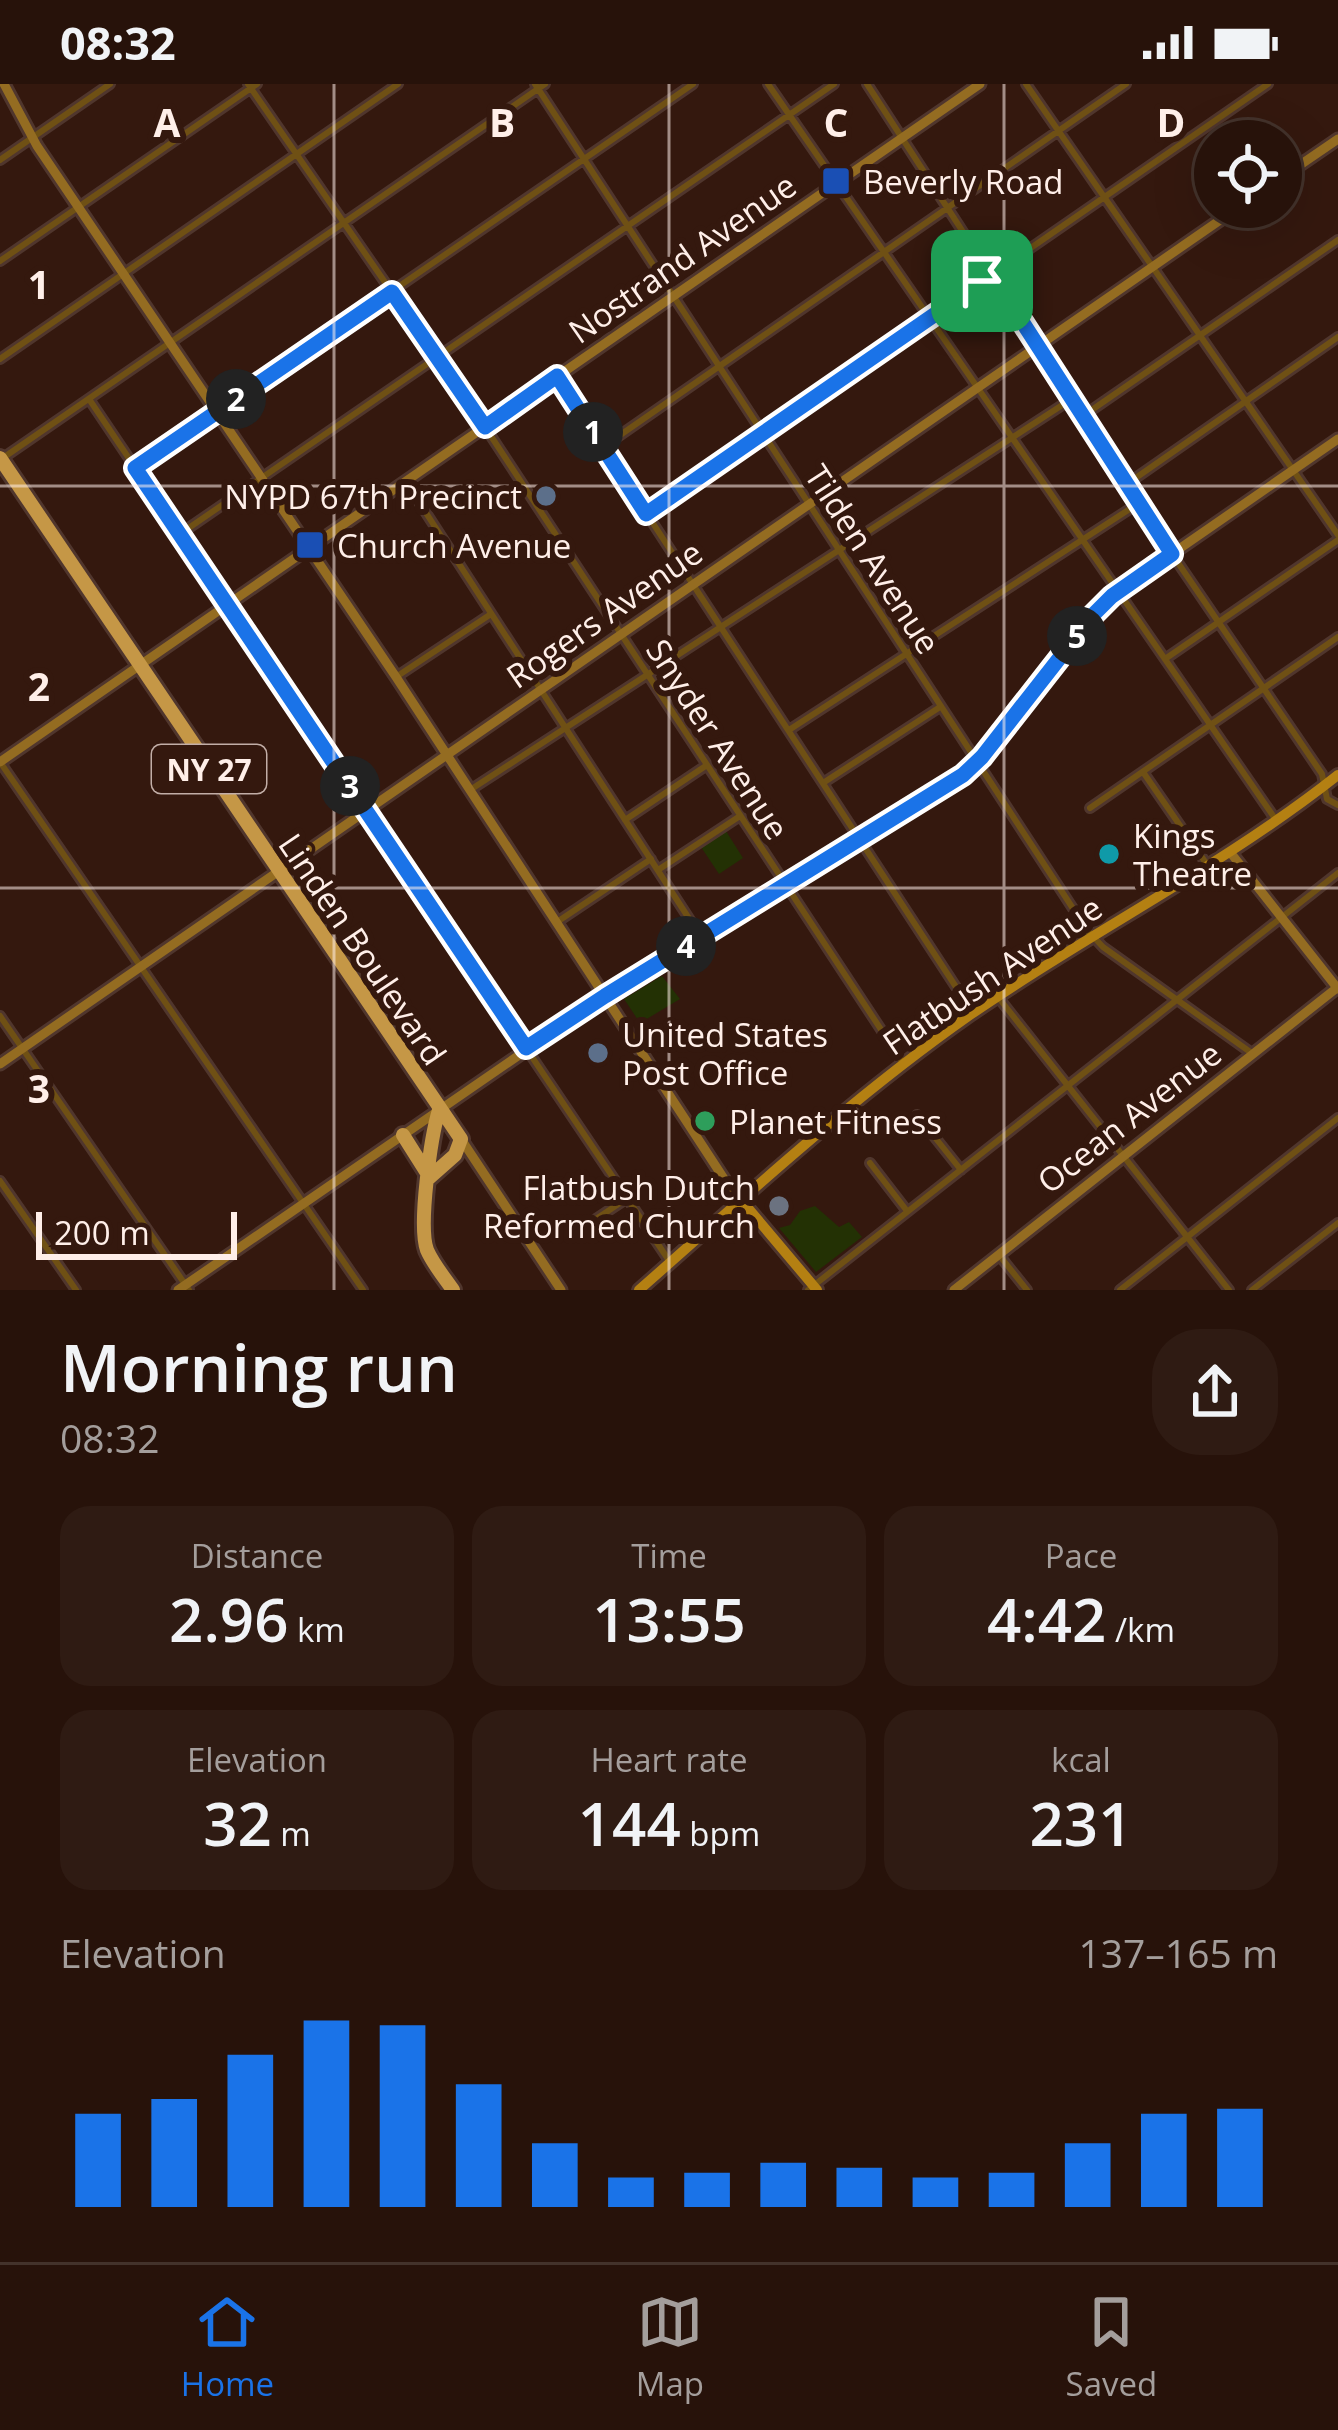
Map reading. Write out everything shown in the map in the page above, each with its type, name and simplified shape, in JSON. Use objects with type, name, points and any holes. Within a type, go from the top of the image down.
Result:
[{"type":"highway","name":"Linden Boulevard","points":[[0,459],[461,1139]]},
{"type":"highway","points":[[439,1110],[424,1237],[452,1290]]},
{"type":"highway","points":[[403,1135],[429,1178]]},
{"type":"highway","points":[[429,1178],[454,1155],[461,1139]]},
{"type":"main road","points":[[4,84],[79,207],[742,1201],[813,1288]]},
{"type":"main road","name":"Nostrand Avenue","points":[[0,762],[980,84]]},
{"type":"main road","points":[[1302,164],[1338,139]]},
{"type":"main road","name":"Rogers Avenue","points":[[0,1064],[1209,228]]},
{"type":"main road","points":[[184,1288],[605,996],[948,786],[976,763],[1094,614],[1118,591],[1338,439]]},
{"type":"main road","name":"Flatbush Avenue","points":[[639,1290],[903,1064],[973,1013],[1230,852],[1338,775]]},
{"type":"main road","points":[[1230,852],[1338,988]]},
{"type":"main road","name":"Ocean Avenue","points":[[954,1290],[1338,988]]},
{"type":"main road","name":"Linden Boulevard","points":[[461,1139],[561,1290]]},
{"type":"street","points":[[0,160],[110,84]]},
{"type":"street","points":[[0,359],[398,84]]},
{"type":"street","points":[[135,468],[693,84]]},
{"type":"street","points":[[768,84],[1276,820]]},
{"type":"street","points":[[180,534],[834,84]]},
{"type":"street","points":[[867,84],[1138,503],[1322,774],[1327,799],[1338,805]]},
{"type":"street","points":[[1027,84],[1338,537],[1165,659]]},
{"type":"street","points":[[603,447],[1126,84]]},
{"type":"street","points":[[646,514],[1268,84]]},
{"type":"street","points":[[0,261],[252,85]]},
{"type":"street","name":"Snyder Avenue","points":[[252,85],[485,427],[903,1064]]},
{"type":"street","points":[[0,459],[540,86]]},
{"type":"street","name":"Tilden Avenue","points":[[540,86],[1094,939]]},
{"type":"street","points":[[1083,416],[1338,240]]},
{"type":"street","points":[[1127,484],[1338,338]]},
{"type":"street","points":[[557,376],[973,1013]]},
{"type":"street","points":[[89,399],[670,1262]]},
{"type":"street","points":[[470,790],[1071,399]]},
{"type":"street","points":[[406,482],[701,937]]},
{"type":"street","points":[[788,730],[1138,503]]},
{"type":"street","points":[[396,676],[490,614]]},
{"type":"street","points":[[1090,808],[1338,637]]},
{"type":"street","points":[[823,783],[940,706]]},
{"type":"street","points":[[0,762],[363,1290]]},
{"type":"street","points":[[625,820],[706,765]]},
{"type":"street","points":[[1143,772],[1208,866]]},
{"type":"street","points":[[658,870],[740,816]]},
{"type":"street","points":[[557,922],[651,859]]},
{"type":"street","points":[[813,1288],[1338,873]]},
{"type":"street","points":[[1094,939],[1253,1054]]},
{"type":"street","points":[[998,998],[1229,1290]]},
{"type":"street","points":[[0,1016],[184,1288]]},
{"type":"street","points":[[917,1114],[961,1169]]},
{"type":"street","points":[[1120,1290],[1338,1118]]},
{"type":"street","points":[[870,1163],[907,1211]]},
{"type":"street","points":[[0,1181],[76,1290]]},
{"type":"street","points":[[584,1227],[627,1198]]},
{"type":"street","points":[[1252,1290],[1338,1223]]},
{"type":"street","points":[[999,1255],[1027,1290]]},
{"type":"green space","points":[[726,831],[743,858],[719,874],[701,847]]},
{"type":"green space","points":[[662,976],[680,999],[640,1023],[624,999]]},
{"type":"green space","points":[[815,1206],[839,1227],[849,1222],[862,1237],[816,1272],[779,1228]]},
{"type":"place","name":"Beverly Road","points":[[836,181]]},
{"type":"place","name":"NYPD 67th Precinct","points":[[546,496]]},
{"type":"place","name":"Church Avenue","points":[[310,545]]},
{"type":"place","name":"Kings Theatre","points":[[1109,854]]},
{"type":"place","name":"United States Post Office","points":[[598,1053]]},
{"type":"place","name":"Planet Fitness","points":[[705,1121]]},
{"type":"place","name":"Flatbush Dutch Reformed Church","points":[[779,1206]]},
{"type":"route","points":[[992,275],[1172,554],[1094,614],[963,775],[526,1048],[135,468],[392,292],[485,427],[557,376],[646,514],[982,281],[992,275]]}]
